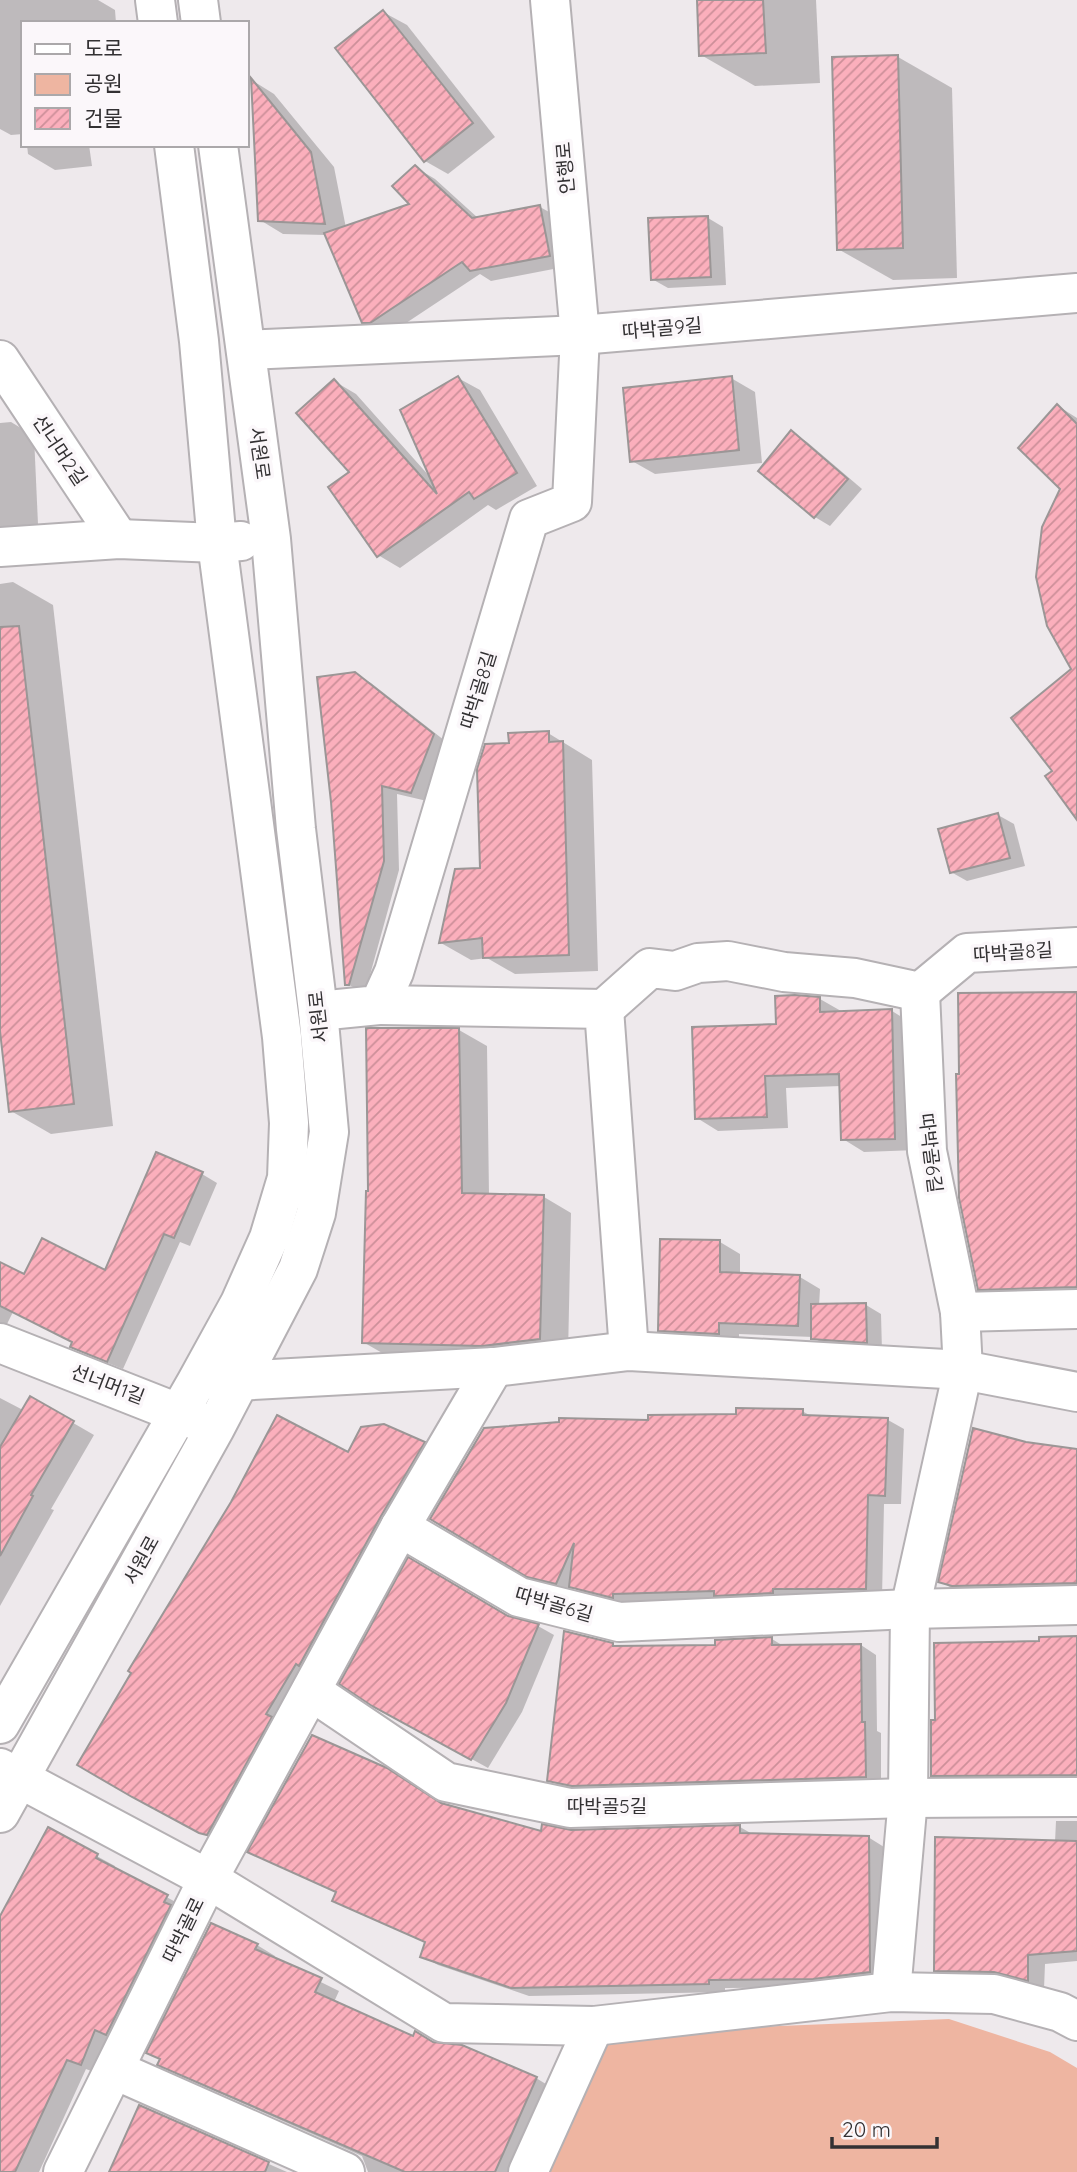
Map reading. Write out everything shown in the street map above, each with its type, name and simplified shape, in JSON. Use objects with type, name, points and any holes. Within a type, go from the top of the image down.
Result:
[{"type":"street","points":[[155,0],[158,21]]},
{"type":"street","points":[[198,0],[201,21]]},
{"type":"street","name":"안행로","points":[[550,0],[580,335]]},
{"type":"street","name":"서원로","points":[[0,1724],[240,1303],[269,1238],[287,1178],[289,1123],[282,1037],[217,542],[199,341],[174,147]]},
{"type":"street","name":"서원로","points":[[0,1813],[10,1773],[215,1428],[298,1269],[316,1213],[329,1132],[296,829],[271,539],[218,147]]},
{"type":"street","name":"따박골9길","points":[[246,350],[580,335],[1077,293]]},
{"type":"street","name":"따박골8길","points":[[379,1004],[394,972],[529,519],[572,502],[580,335]]},
{"type":"street","name":"선너머2길","points":[[0,360],[119,539]]},
{"type":"street","points":[[0,547],[119,539],[217,542],[271,539]]},
{"type":"street","name":"따박골8길","points":[[920,992],[967,953],[1077,947]]},
{"type":"street","points":[[318,1012],[379,1004],[604,1009],[650,968],[674,971],[698,963],[728,961],[784,972],[855,978],[920,992]]},
{"type":"street","name":"따박골6길","points":[[891,1992],[908,1798],[910,1609],[963,1370],[960,1312],[927,1151],[920,992]]},
{"type":"street","points":[[604,1009],[629,1351]]},
{"type":"street","points":[[960,1312],[1077,1309]]},
{"type":"street","name":"선너머1길","points":[[0,1343],[188,1398],[215,1428]]},
{"type":"street","points":[[188,1398],[240,1381],[494,1367],[629,1351],[963,1370],[1077,1392]]},
{"type":"street","points":[[311,1691],[400,1527],[494,1367]]},
{"type":"street","name":"따박골6길","points":[[400,1527],[519,1597],[618,1622],[910,1609],[1077,1605]]},
{"type":"street","name":"따박골5길","points":[[311,1691],[446,1782],[570,1808],[908,1798],[1077,1797]]},
{"type":"street","name":"따박골로","points":[[63,2172],[208,1879],[311,1691]]},
{"type":"street","points":[[10,1773],[208,1879],[444,2023],[594,2026],[891,1992],[994,1994],[1060,2012],[1077,2021]]},
{"type":"street","points":[[528,2172],[594,2026]]},
{"type":"street","points":[[115,2070],[290,2161],[345,2172]]},
{"type":"green space","points":[[949,2019],[1050,2052],[1077,2068],[1077,2172],[544,2172],[607,2033]]},
{"type":"building","points":[[697,0],[763,0],[766,53],[699,56]]},
{"type":"building","points":[[383,10],[473,123],[424,162],[335,48]]},
{"type":"building","points":[[898,55],[903,248],[837,250],[832,57]]},
{"type":"building","points":[[251,78],[311,152],[325,224],[258,221]]},
{"type":"building","points":[[415,165],[472,218],[540,205],[550,256],[470,271],[462,262],[370,323],[362,323],[324,233],[409,204],[392,186]]},
{"type":"building","points":[[708,216],[711,277],[651,280],[648,218]]},
{"type":"building","points":[[458,376],[517,473],[474,499],[469,492],[377,557],[328,487],[349,472],[296,413],[334,379],[437,494],[400,410]]},
{"type":"building","points":[[732,376],[739,450],[630,462],[623,388]]},
{"type":"building","points":[[1057,404],[1077,424],[1077,820],[1045,776],[1052,771],[1011,718],[1071,669],[1047,626],[1036,577],[1042,527],[1060,489],[1018,448]]},
{"type":"building","points":[[791,430],[848,479],[814,518],[758,471]]},
{"type":"building","points":[[19,626],[74,1104],[9,1112],[0,1031],[0,627]]},
{"type":"building","points":[[355,672],[434,734],[411,793],[382,786],[384,861],[349,985],[345,985],[331,802],[317,677]]},
{"type":"building","points":[[549,731],[549,742],[563,741],[569,955],[483,958],[482,938],[439,943],[455,869],[480,868],[477,769],[485,744],[509,743],[508,733]]},
{"type":"building","points":[[998,813],[1010,858],[950,873],[938,829]]},
{"type":"building","points":[[1077,992],[1077,1287],[978,1290],[959,1198],[956,1074],[959,1074],[958,993]]},
{"type":"building","points":[[775,996],[820,997],[820,1012],[892,1009],[895,1139],[841,1140],[839,1074],[765,1076],[767,1117],[695,1119],[692,1027],[776,1024]]},
{"type":"building","points":[[366,1028],[459,1028],[462,1193],[544,1195],[540,1339],[482,1346],[362,1343],[368,1191]]},
{"type":"building","points":[[156,1152],[203,1172],[174,1238],[164,1234],[107,1362],[70,1347],[72,1342],[0,1306],[0,1262],[24,1274],[42,1238],[105,1270]]},
{"type":"building","points":[[660,1239],[720,1240],[720,1272],[800,1275],[798,1326],[719,1323],[719,1334],[658,1331]]},
{"type":"building","points":[[866,1303],[867,1343],[811,1339],[811,1304]]},
{"type":"building","points":[[30,1396],[74,1421],[31,1495],[33,1496],[0,1556],[0,1447]]},
{"type":"building","points":[[736,1408],[803,1409],[803,1415],[888,1418],[885,1496],[868,1495],[866,1589],[773,1589],[773,1593],[714,1596],[714,1591],[613,1594],[613,1598],[569,1587],[574,1543],[556,1584],[527,1577],[430,1519],[484,1428],[559,1422],[559,1418],[648,1420],[648,1415],[736,1414]]},
{"type":"building","points":[[277,1415],[348,1452],[361,1427],[384,1424],[425,1442],[299,1666],[296,1664],[266,1714],[272,1717],[207,1835],[77,1765],[131,1673],[128,1671],[231,1502]]},
{"type":"building","points":[[973,1428],[1026,1442],[1077,1449],[1077,1583],[952,1586],[938,1582]]},
{"type":"building","points":[[408,1557],[508,1616],[539,1624],[506,1703],[471,1760],[372,1706],[339,1684]]},
{"type":"building","points":[[564,1631],[613,1643],[613,1646],[715,1645],[715,1640],[772,1637],[772,1645],[861,1644],[866,1777],[572,1786],[547,1781]]},
{"type":"building","points":[[1077,1636],[1077,1775],[931,1776],[931,1720],[935,1720],[934,1643],[1039,1641],[1039,1637]]},
{"type":"building","points":[[312,1735],[387,1768],[441,1803],[541,1831],[542,1824],[571,1830],[740,1825],[740,1833],[869,1836],[870,1972],[813,1979],[709,1980],[709,1984],[511,1988],[420,1957],[425,1942],[332,1901],[336,1892],[247,1852]]},
{"type":"building","points":[[48,1827],[98,1854],[96,1858],[168,1895],[164,1902],[171,1905],[106,2035],[95,2030],[81,2065],[67,2060],[15,2172],[0,2172],[0,1916]]},
{"type":"building","points":[[935,1837],[1077,1841],[1077,1951],[1028,1955],[1028,1981],[994,1972],[934,1971]]},
{"type":"building","points":[[211,1923],[258,1944],[255,1949],[322,1978],[315,1992],[413,2036],[415,2031],[433,2042],[462,2045],[537,2077],[495,2172],[405,2172],[157,2065],[160,2059],[146,2053]]},
{"type":"building","points":[[139,2105],[269,2162],[265,2172],[109,2172]]}]
